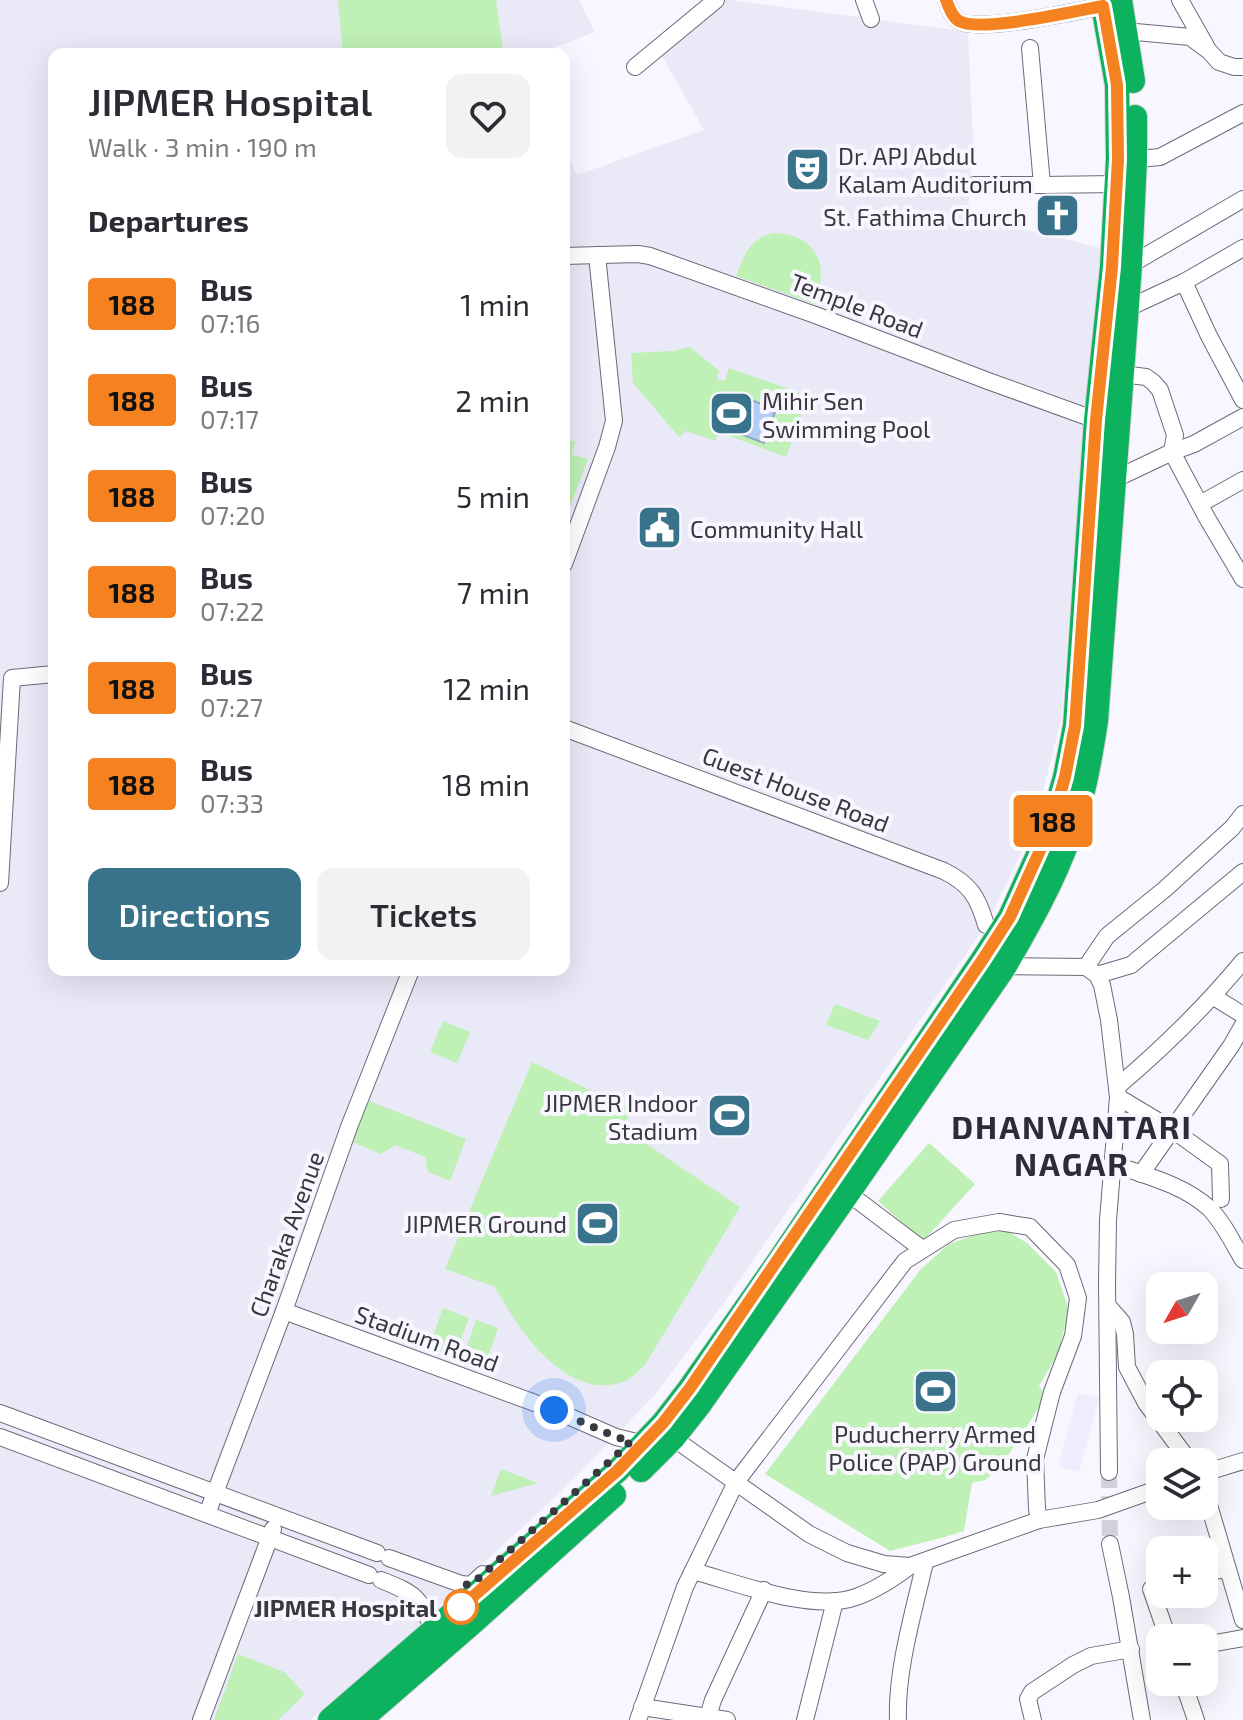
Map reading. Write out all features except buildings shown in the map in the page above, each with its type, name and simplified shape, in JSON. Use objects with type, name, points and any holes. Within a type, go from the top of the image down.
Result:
[{"type":"highway","points":[[367,1712],[433,1631],[617,1471],[638,1442],[690,1388],[1005,966],[1054,873],[1070,836],[1085,786],[1096,721],[1103,480],[1096,420],[1117,184],[1127,160],[1134,85],[1125,31],[1108,2]]},
{"type":"highway","points":[[330,1720],[367,1712],[623,1488],[673,1438],[699,1405],[841,1188],[1010,917],[1035,864],[1051,826],[1075,726],[1103,480],[1122,374],[1130,265],[1127,160],[1108,2]]},
{"type":"street","points":[[635,67],[716,0]]},
{"type":"street","points":[[864,0],[871,19]]},
{"type":"street","points":[[946,0],[959,21],[980,25],[1010,23],[1108,2]]},
{"type":"street","points":[[1180,0],[1209,51]]},
{"type":"street","points":[[1125,31],[1190,37],[1219,62],[1243,67]]},
{"type":"street","points":[[1030,48],[1042,185]]},
{"type":"street","points":[[1127,160],[1160,157],[1243,113]]},
{"type":"street","points":[[974,185],[1117,184]]},
{"type":"street","points":[[1130,265],[1243,199]]},
{"type":"street","points":[[1126,309],[1184,282],[1243,248]]},
{"type":"street","points":[[570,548],[607,447],[615,413],[597,255]]},
{"type":"street","name":"Temple Road","points":[[570,256],[650,256],[1096,420]]},
{"type":"street","points":[[1184,282],[1243,400]]},
{"type":"street","points":[[1122,374],[1146,377],[1160,390],[1175,435],[1172,452],[1200,504],[1238,561],[1243,579]]},
{"type":"street","points":[[1103,480],[1194,444],[1243,417]]},
{"type":"street","points":[[1200,504],[1243,480]]},
{"type":"street","points":[[0,883],[12,678],[48,675]]},
{"type":"street","name":"Guest House Road","points":[[570,730],[944,871],[961,879],[969,887],[986,925]]},
{"type":"street","points":[[1092,971],[1107,936],[1165,889],[1232,828],[1243,814]]},
{"type":"street","points":[[1005,966],[1092,971],[1131,965],[1243,872]]},
{"type":"street","points":[[1117,1092],[1214,997],[1243,961]]},
{"type":"street","points":[[1092,971],[1102,985],[1117,1092],[1108,1220],[1109,1472]]},
{"type":"street","name":"Charaka Avenue","points":[[207,1514],[349,1127],[409,976]]},
{"type":"street","points":[[1214,997],[1243,1015]]},
{"type":"street","points":[[1141,1174],[1243,1025]]},
{"type":"street","points":[[1117,1092],[1220,1164],[1221,1199]]},
{"type":"street","points":[[1113,1164],[1175,1185],[1209,1208],[1243,1260]]},
{"type":"street","points":[[841,1188],[922,1249]]},
{"type":"street","points":[[727,1720],[640,1714],[685,1587],[736,1482],[905,1261],[954,1230],[999,1222],[1030,1227],[1067,1265],[1078,1298],[1073,1336],[1052,1392],[1035,1459],[1039,1520]]},
{"type":"street","points":[[1108,1306],[1122,1322],[1127,1367],[1146,1403],[1180,1448]]},
{"type":"street","name":"Stadium Road","points":[[284,1311],[554,1410],[616,1437],[638,1442]]},
{"type":"street","points":[[0,1413],[383,1556],[471,1585],[609,1462],[638,1442]]},
{"type":"street","points":[[0,1437],[406,1590],[415,1596],[433,1631]]},
{"type":"street","points":[[673,1438],[809,1534],[847,1553],[884,1564],[918,1564]]},
{"type":"street","points":[[1218,1469],[1243,1461]]},
{"type":"street","points":[[693,1571],[803,1601],[835,1601],[856,1597],[918,1564],[1039,1520],[1098,1510],[1146,1493]]},
{"type":"street","points":[[201,1720],[278,1517]]},
{"type":"street","points":[[1213,1520],[1243,1620]]},
{"type":"street","points":[[1110,1544],[1142,1720]]},
{"type":"street","points":[[898,1720],[897,1700],[918,1564]]},
{"type":"street","points":[[1218,1570],[1227,1568]]},
{"type":"street","points":[[707,1719],[764,1590]]},
{"type":"street","points":[[1121,1597],[1146,1590]]},
{"type":"street","points":[[805,1720],[835,1601]]},
{"type":"street","points":[[1218,1642],[1243,1638]]},
{"type":"street","points":[[1033,1720],[1028,1699],[1032,1692],[1091,1656],[1131,1649]]},
{"type":"street","points":[[1188,1696],[1196,1720]]},
{"type":"shaded area","points":[[0,0],[579,0],[595,32],[554,48],[48,48],[48,976],[570,976],[570,160],[577,175],[704,130],[655,44],[704,0],[730,0],[968,32],[973,138],[968,215],[1101,248],[1061,720],[1034,827],[986,925],[720,1308],[654,1396],[560,1493],[468,1577],[410,1636],[310,1720],[0,1720]]},
{"type":"shaded area","points":[[1078,1393],[1099,1398],[1079,1472],[1058,1466]]},
{"type":"green space","points":[[338,0],[496,0],[503,48],[342,48]]},
{"type":"green space","points":[[772,233],[800,239],[816,254],[821,276],[815,304],[736,276],[753,244]]},
{"type":"green space","name":"Mihir Sen Swimming Pool","points":[[690,347],[719,371],[717,379],[725,381],[729,368],[809,396],[786,457],[719,432],[715,441],[686,431],[679,437],[633,383],[631,353]]},
{"type":"green space","points":[[570,441],[575,441],[572,455],[588,459],[570,507]]},
{"type":"green space","points":[[835,1004],[880,1021],[868,1040],[826,1025]]},
{"type":"green space","points":[[443,1021],[470,1032],[457,1063],[430,1052]]},
{"type":"green space","name":"JIPMER Ground","points":[[532,1062],[631,1110],[623,1128],[740,1207],[645,1365],[620,1383],[599,1385],[580,1381],[562,1370],[529,1340],[495,1287],[445,1269]]},
{"type":"green space","points":[[364,1099],[466,1139],[450,1181],[428,1172],[425,1157],[395,1145],[381,1154],[348,1140]]},
{"type":"green space","points":[[929,1143],[975,1184],[923,1241],[878,1201]]},
{"type":"green space","name":"Puducherry Armed Police (PAP) Ground","points":[[1007,1231],[1027,1243],[1056,1272],[1069,1310],[1058,1353],[1039,1386],[1046,1396],[1001,1465],[985,1480],[972,1483],[964,1531],[890,1551],[765,1474],[921,1269],[949,1244],[980,1233]]},
{"type":"green space","points":[[443,1308],[469,1318],[454,1357],[429,1347]]},
{"type":"green space","points":[[476,1320],[498,1328],[484,1368],[462,1360]]},
{"type":"green space","points":[[501,1469],[538,1483],[491,1496]]},
{"type":"green space","points":[[238,1654],[284,1672],[305,1694],[278,1720],[214,1720]]},
{"type":"water","points":[[734,394],[776,409],[764,443],[722,427]]},
{"type":"tunnel","points":[[1109,1472],[1110,1544]]},
{"type":"bus line","name":"188","points":[[461,1607],[617,1471],[645,1444],[690,1388],[833,1182],[1010,917],[1051,826],[1075,726],[1096,420],[1112,267],[1119,142],[1117,85],[1103,6],[1010,23],[980,25],[959,21],[946,0]]},
{"type":"place","name":"Dr. APJ Abdul Kalam Auditorium","points":[[807,169]]},
{"type":"place","name":"St. Fathima Church","points":[[1058,216]]},
{"type":"place","name":"Mihir Sen Swimming Pool","points":[[731,414]]},
{"type":"place","name":"Community Hall","points":[[659,528]]},
{"type":"place","name":"JIPMER Indoor Stadium","points":[[729,1116]]},
{"type":"place","name":"JIPMER Ground","points":[[598,1223]]},
{"type":"place","name":"Puducherry Armed Police (PAP) Ground","points":[[935,1391]]},
{"type":"place","name":"JIPMER Hospital","points":[[461,1607]]},
{"type":"district","name":"DHANVANTARI NAGAR","points":[[1072,1144]]},
{"type":"route","points":[[461,1607],[461,1584],[471,1585],[631,1441],[554,1410]]}]
